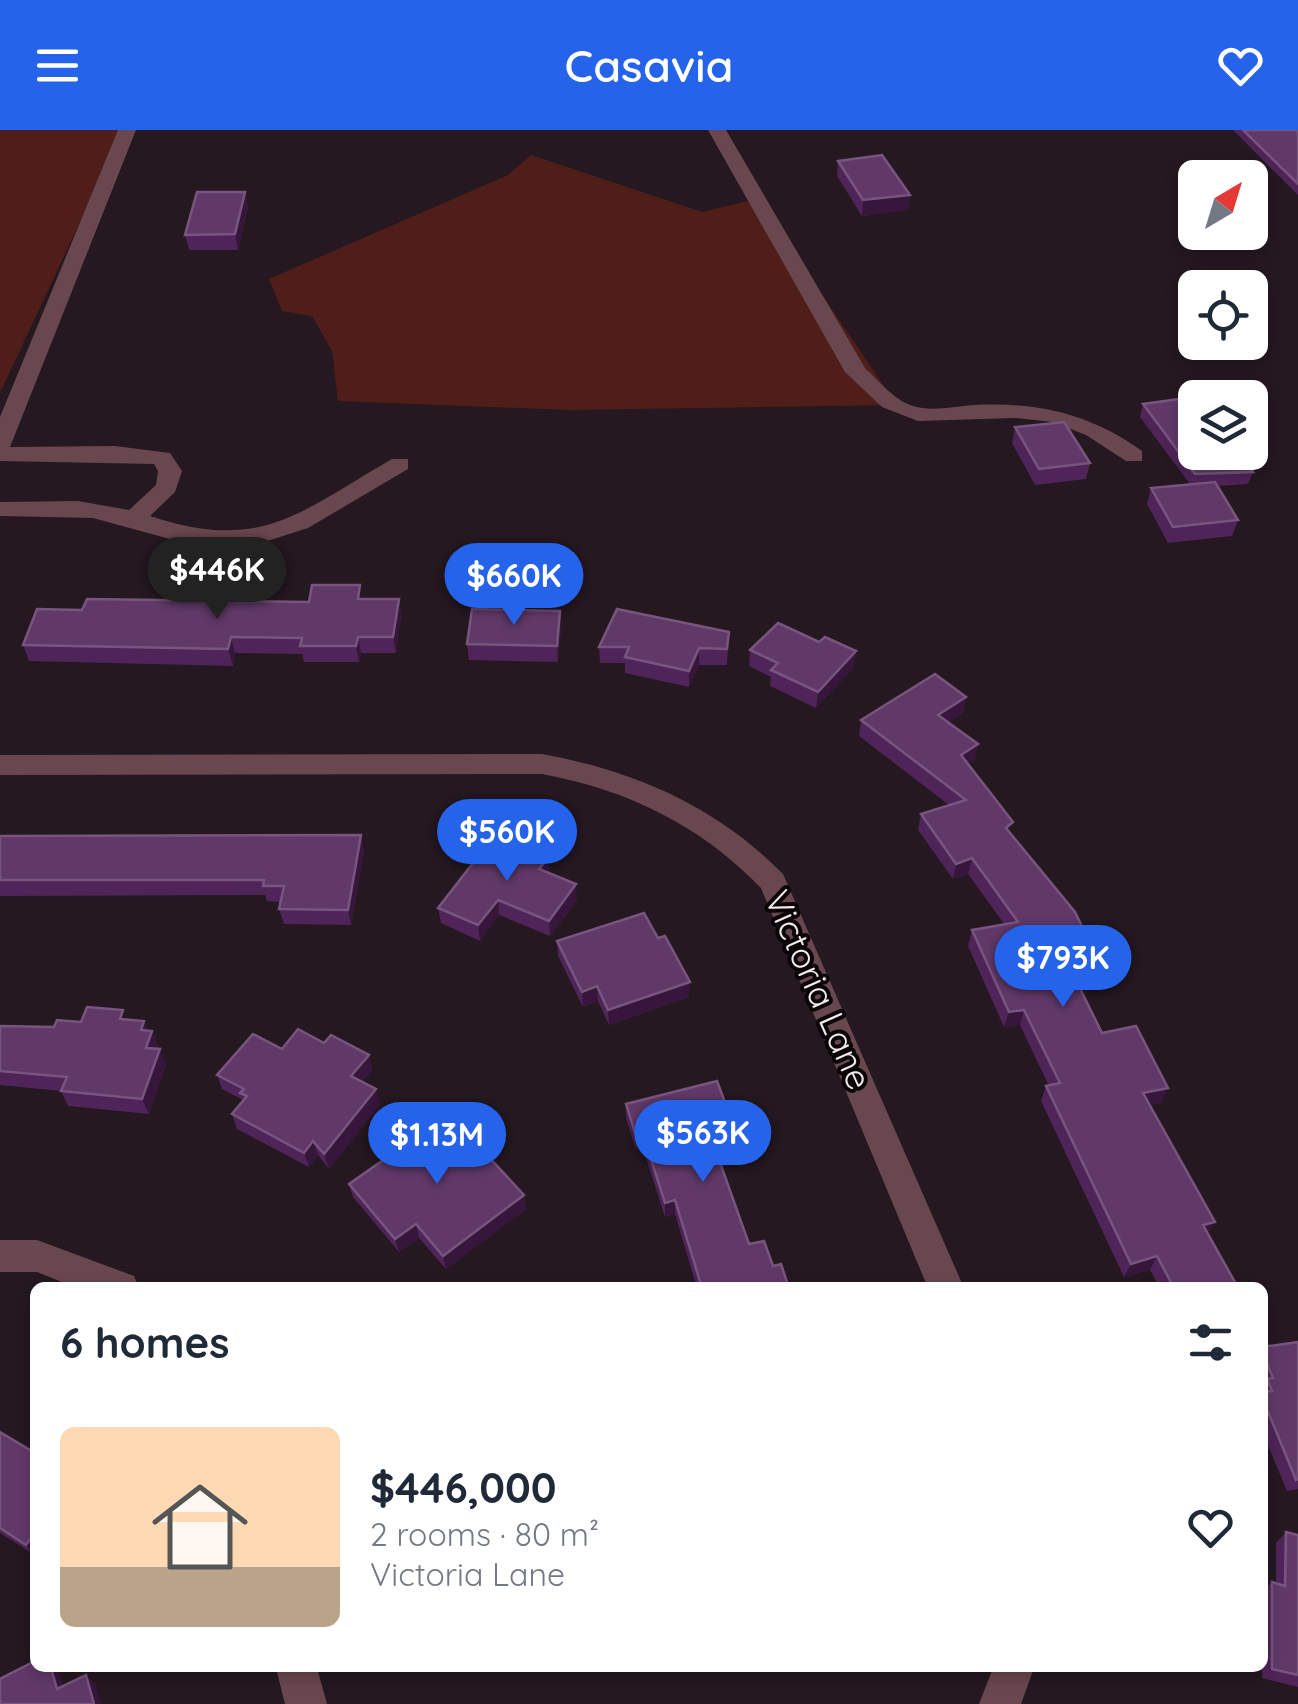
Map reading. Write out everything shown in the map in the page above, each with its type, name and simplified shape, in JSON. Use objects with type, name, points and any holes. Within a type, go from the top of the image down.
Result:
[{"type":"street","points":[[0,445],[127,130]]},
{"type":"street","points":[[717,130],[856,372],[886,398],[911,414],[1014,409],[1055,413],[1102,431],[1134,456]]},
{"type":"street","points":[[0,454],[115,453],[162,458],[170,471],[167,488],[132,520]]},
{"type":"street","points":[[0,509],[82,511],[202,540],[264,536],[400,464]]},
{"type":"street","name":"Victoria Lane","points":[[0,764],[542,764],[588,770],[668,803],[729,841],[773,882],[943,1282]]},
{"type":"street","points":[[0,1256],[37,1256],[105,1282]]},
{"type":"street","points":[[297,1672],[306,1704]]},
{"type":"street","points":[[1000,1704],[1012,1672]]},
{"type":"shaded area","points":[[0,130],[123,130],[0,393]]},
{"type":"shaded area","points":[[531,155],[702,212],[757,199],[897,405],[570,410],[338,401],[332,351],[312,316],[282,311],[269,279],[508,175]]},
{"type":"building","points":[[1243,130],[1298,130],[1298,184]]},
{"type":"building","points":[[882,155],[910,195],[863,200],[838,161]]},
{"type":"building","points":[[197,192],[245,192],[235,234],[185,235]]},
{"type":"building","points":[[1178,399],[1178,451],[1143,404]]},
{"type":"building","points":[[1064,422],[1090,463],[1039,469],[1015,427]]},
{"type":"building","points":[[1192,470],[1253,472],[1195,474]]},
{"type":"building","points":[[1215,482],[1238,520],[1173,527],[1151,488]]},
{"type":"building","points":[[312,585],[360,585],[358,599],[399,599],[393,637],[358,637],[356,646],[300,646],[302,638],[231,637],[228,649],[23,645],[37,609],[82,610],[87,599],[309,602]]},
{"type":"building","points":[[472,609],[560,611],[557,646],[467,644]]},
{"type":"building","points":[[617,609],[729,632],[727,649],[699,648],[689,671],[625,657],[629,647],[599,647]]},
{"type":"building","points":[[778,623],[819,642],[825,637],[856,651],[818,692],[771,670],[778,663],[750,650]]},
{"type":"building","points":[[935,674],[966,697],[938,715],[978,744],[961,755],[1013,822],[1006,828],[1075,912],[1091,945],[1061,950],[1102,1033],[1136,1026],[1168,1088],[1143,1093],[1215,1222],[1203,1225],[1235,1282],[1171,1282],[1157,1256],[1131,1264],[1046,1086],[1060,1083],[1024,1010],[1009,1012],[972,930],[1018,922],[972,858],[956,864],[921,814],[966,800],[861,720]]},
{"type":"building","points":[[361,835],[348,910],[279,909],[284,886],[263,886],[264,880],[0,880],[0,836]]},
{"type":"building","points":[[494,836],[548,858],[539,869],[576,884],[549,921],[498,900],[478,925],[438,908]]},
{"type":"building","points":[[644,913],[658,938],[665,936],[690,982],[608,1010],[597,986],[582,992],[557,941]]},
{"type":"building","points":[[87,1007],[123,1010],[120,1019],[144,1021],[141,1030],[152,1031],[146,1048],[160,1049],[142,1099],[61,1091],[67,1077],[0,1071],[0,1026],[54,1027],[57,1020],[81,1022]]},
{"type":"building","points":[[298,1029],[324,1043],[331,1035],[369,1055],[351,1076],[376,1089],[324,1154],[313,1141],[304,1153],[232,1114],[247,1096],[240,1093],[244,1089],[217,1075],[253,1034],[282,1049]]},
{"type":"building","points":[[717,1081],[742,1148],[717,1154],[749,1244],[764,1241],[773,1266],[781,1264],[787,1282],[700,1282],[675,1200],[665,1203],[643,1134],[636,1136],[626,1104]]},
{"type":"building","points":[[449,1114],[524,1195],[443,1256],[416,1224],[395,1239],[349,1184]]},
{"type":"building","points":[[1298,1342],[1296,1480],[1268,1412],[1268,1391],[1272,1391],[1268,1379],[1273,1378],[1268,1366],[1268,1346]]},
{"type":"building","points":[[0,1432],[30,1450],[30,1539],[26,1545],[0,1528]]},
{"type":"building","points":[[1286,1532],[1298,1535],[1298,1675],[1272,1669],[1272,1582],[1285,1586]]},
{"type":"building","points":[[30,1664],[30,1672],[52,1672],[57,1689],[86,1675],[94,1704],[0,1704],[0,1679]]}]
